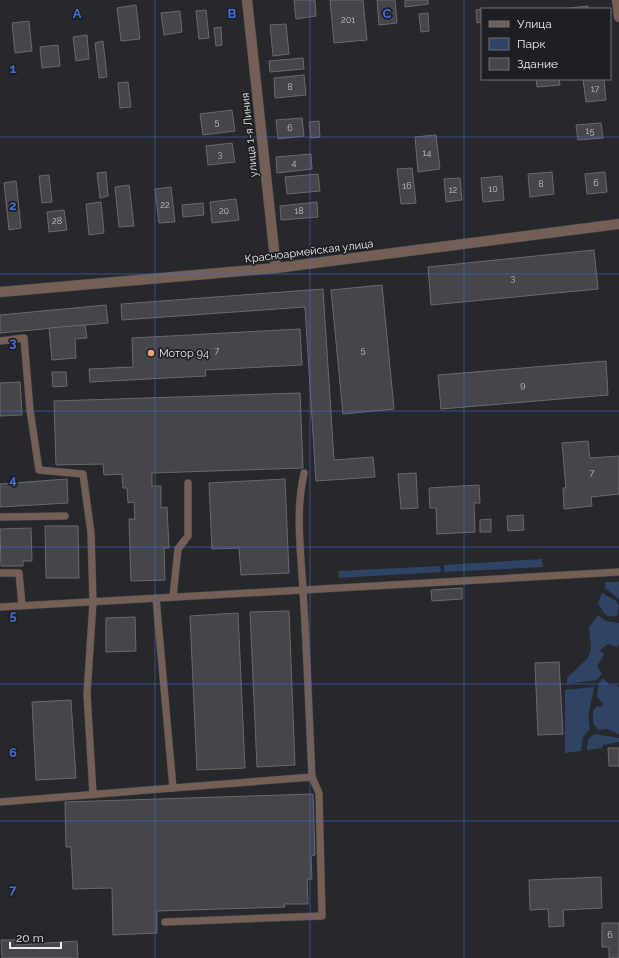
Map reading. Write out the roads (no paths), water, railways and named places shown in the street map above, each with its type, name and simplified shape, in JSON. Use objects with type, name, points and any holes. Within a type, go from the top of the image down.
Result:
[{"type":"street","name":"улица 1-я Линия","points":[[247,0],[276,268]]},
{"type":"street","points":[[617,0],[619,17]]},
{"type":"street","name":"Красноармейская улица","points":[[0,292],[276,268],[619,224]]},
{"type":"lane","points":[[0,341],[24,338],[30,410],[39,470],[83,474],[91,533],[93,602],[87,694],[92,794]]},
{"type":"lane","points":[[165,922],[322,916],[319,793],[312,777],[303,590],[298,542],[300,492],[304,473]]},
{"type":"lane","points":[[173,597],[178,549],[188,536],[188,483]]},
{"type":"lane","points":[[0,517],[65,516]]},
{"type":"lane","points":[[0,607],[619,572]]},
{"type":"lane","points":[[0,573],[19,573],[22,606]]},
{"type":"lane","points":[[156,598],[173,788]]},
{"type":"lane","points":[[0,802],[312,777]]},
{"type":"place","name":"Мотор 94","points":[[151,353]]}]
